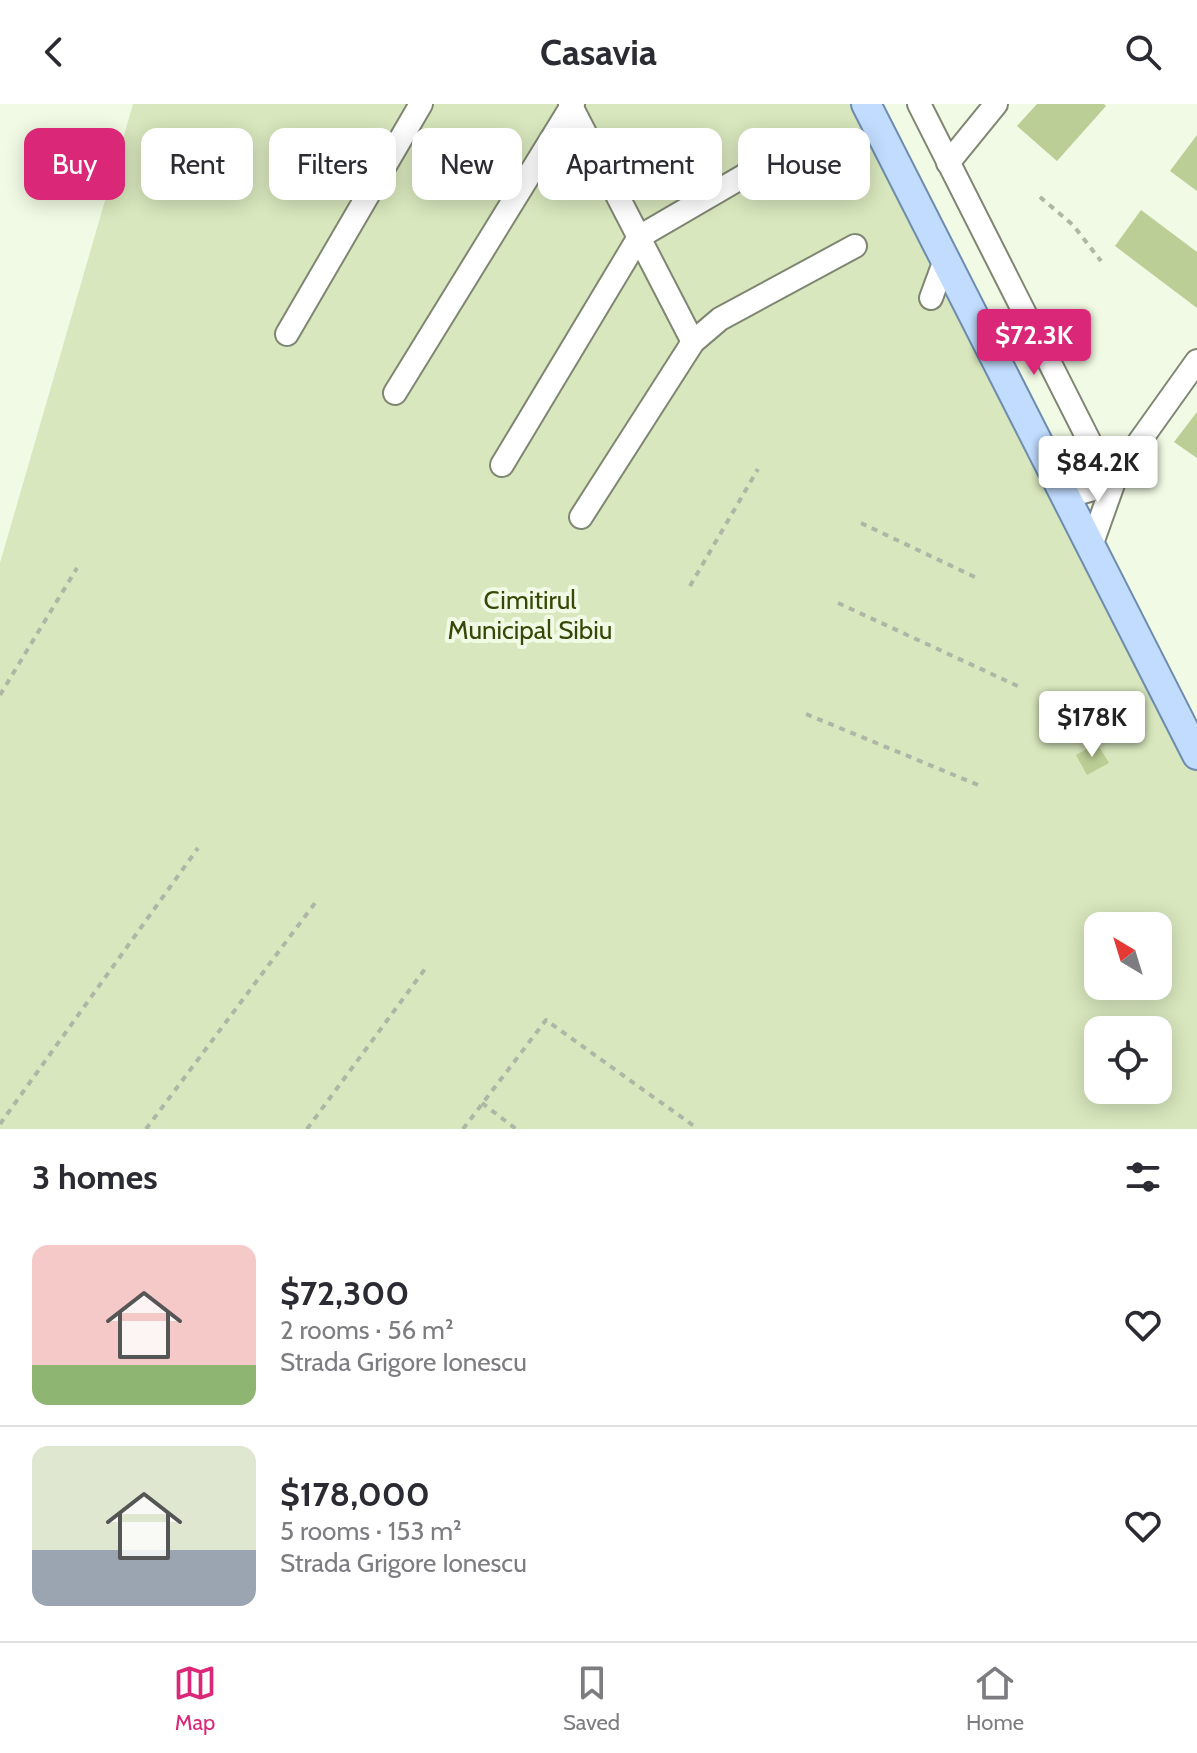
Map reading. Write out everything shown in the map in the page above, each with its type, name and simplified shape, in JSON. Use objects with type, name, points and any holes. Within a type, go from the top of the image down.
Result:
[{"type":"main road","points":[[866,104],[1197,755]]},
{"type":"street","points":[[287,334],[421,104]]},
{"type":"street","points":[[571,104],[693,342]]},
{"type":"street","points":[[395,393],[571,104]]},
{"type":"street","points":[[919,104],[1111,484]]},
{"type":"street","points":[[948,163],[996,104]]},
{"type":"street","points":[[502,465],[639,237],[738,179]]},
{"type":"street","points":[[581,517],[693,342],[720,319],[855,246]]},
{"type":"street","points":[[1091,546],[1111,484],[1197,361]]},
{"type":"street","points":[[1060,485],[1083,492],[1111,484]]},
{"type":"path","points":[[1040,197],[1073,225],[1101,261]]},
{"type":"path","points":[[690,586],[758,469]]},
{"type":"path","points":[[861,523],[979,579]]},
{"type":"path","points":[[0,695],[77,568]]},
{"type":"path","points":[[838,603],[1022,688]]},
{"type":"path","points":[[806,714],[983,787]]},
{"type":"path","points":[[0,1124],[198,848]]},
{"type":"path","points":[[146,1129],[318,899]]},
{"type":"path","points":[[307,1129],[425,969]]},
{"type":"path","points":[[463,1129],[546,1020],[698,1129]]},
{"type":"path","points":[[482,1103],[516,1129]]},
{"type":"green space","name":"Cimitirul Municipal Sibiu","points":[[133,104],[855,104],[867,128],[738,128],[738,200],[870,200],[870,133],[1197,764],[1197,1129],[0,1129],[0,563],[105,200],[125,200],[125,132]]},
{"type":"building","points":[[1037,104],[1106,106],[1057,161],[1017,126]]},
{"type":"building","points":[[1197,135],[1197,191],[1170,171]]},
{"type":"building","points":[[1141,210],[1197,252],[1197,308],[1115,246]]},
{"type":"building","points":[[1197,412],[1197,458],[1174,442]]},
{"type":"building","points":[[1097,743],[1109,763],[1087,775],[1076,755]]}]
